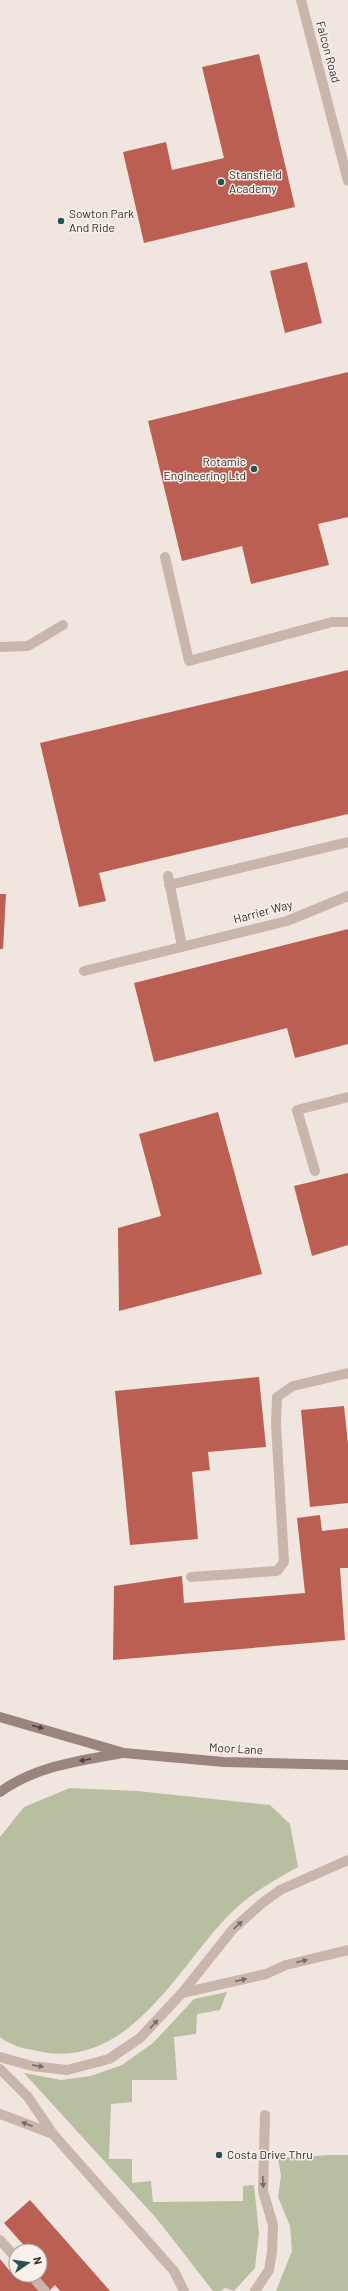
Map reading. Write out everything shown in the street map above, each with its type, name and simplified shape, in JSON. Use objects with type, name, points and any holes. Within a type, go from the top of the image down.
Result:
[{"type":"main road","name":"Moor Lane","points":[[0,1717],[124,1753],[224,1762],[348,1765]]},
{"type":"main road","name":"Moor Lane","points":[[0,1792],[17,1780],[53,1766],[124,1753]]},
{"type":"street","name":"Falcon Road","points":[[301,0],[348,181]]},
{"type":"street","points":[[165,558],[189,661],[332,622],[348,622]]},
{"type":"street","points":[[0,647],[28,646],[63,625]]},
{"type":"street","points":[[182,946],[168,880],[348,842]]},
{"type":"street","name":"Harrier Way","points":[[84,971],[287,921],[348,896]]},
{"type":"street","points":[[315,1171],[297,1110],[348,1097]]},
{"type":"street","points":[[191,1577],[277,1571],[284,1562],[276,1424],[277,1397],[293,1386],[348,1373]]},
{"type":"street","points":[[0,2057],[54,2069],[68,2070],[95,2064],[109,2059],[140,2038],[182,1993],[233,1929],[261,1904],[280,1890],[348,1860]]},
{"type":"street","points":[[182,1993],[266,1974],[286,1965],[348,1950]]},
{"type":"street","points":[[0,2069],[28,2097],[53,2134],[174,2271],[184,2291]]},
{"type":"street","points":[[0,2114],[53,2134]]},
{"type":"street","points":[[255,2291],[269,2270],[272,2252],[273,2225],[263,2191],[265,2115]]},
{"type":"street","points":[[0,2240],[8,2249]]},
{"type":"street","points":[[38,2283],[45,2291]]},
{"type":"green space","points":[[70,1788],[137,1791],[270,1805],[290,1824],[298,1867],[263,1888],[231,1913],[150,2008],[127,2029],[102,2044],[74,2053],[42,2052],[15,2046],[0,2037],[0,1837],[24,1807]]},
{"type":"green space","points":[[227,1992],[220,2010],[197,2014],[196,2034],[174,2037],[177,2080],[132,2080],[132,2102],[111,2104],[109,2159],[132,2159],[132,2183],[151,2181],[153,2202],[243,2201],[243,2186],[254,2185],[259,2233],[255,2268],[234,2291],[225,2288],[221,2291],[213,2291],[157,2219],[24,2073],[61,2080],[91,2076],[122,2065],[153,2043],[194,1999]]},
{"type":"green space","points":[[348,2155],[348,2291],[276,2291],[292,2251],[290,2226],[278,2197],[281,2176],[278,2158]]},
{"type":"building","points":[[259,54],[295,207],[144,243],[123,152],[166,142],[172,170],[224,158],[202,67]]},
{"type":"building","points":[[307,262],[322,323],[285,333],[270,271]]},
{"type":"building","name":"Rotamic Engineering Ltd","points":[[348,372],[348,517],[318,524],[329,565],[251,584],[242,546],[182,561],[148,421]]},
{"type":"building","points":[[348,670],[348,814],[99,873],[106,901],[79,907],[40,743]]},
{"type":"building","points":[[0,894],[6,894],[3,949],[0,949]]},
{"type":"building","points":[[348,929],[348,1044],[295,1058],[287,1028],[154,1062],[134,983]]},
{"type":"building","points":[[218,1112],[262,1274],[119,1311],[118,1228],[161,1216],[139,1134]]},
{"type":"building","points":[[348,1173],[348,1245],[312,1256],[294,1186]]},
{"type":"building","points":[[259,1377],[266,1447],[208,1452],[210,1470],[192,1472],[198,1539],[130,1545],[115,1391]]},
{"type":"building","points":[[344,1406],[348,1444],[348,1503],[310,1507],[301,1410]]},
{"type":"building","points":[[320,1515],[322,1531],[348,1528],[348,1568],[340,1568],[345,1640],[113,1660],[114,1586],[182,1576],[184,1603],[305,1593],[297,1518]]},
{"type":"building","points":[[30,2200],[110,2291],[60,2291],[55,2285],[49,2291],[0,2291],[0,2259],[8,2269],[8,2283],[48,2283],[48,2243],[22,2243],[4,2223]]},
{"type":"place","name":"Stansfield Academy","points":[[221,182]]},
{"type":"place","name":"Sowton Park And Ride","points":[[61,221]]},
{"type":"place","name":"Rotamic Engineering Ltd","points":[[254,469]]},
{"type":"place","name":"Costa Drive Thru","points":[[219,2155]]}]
